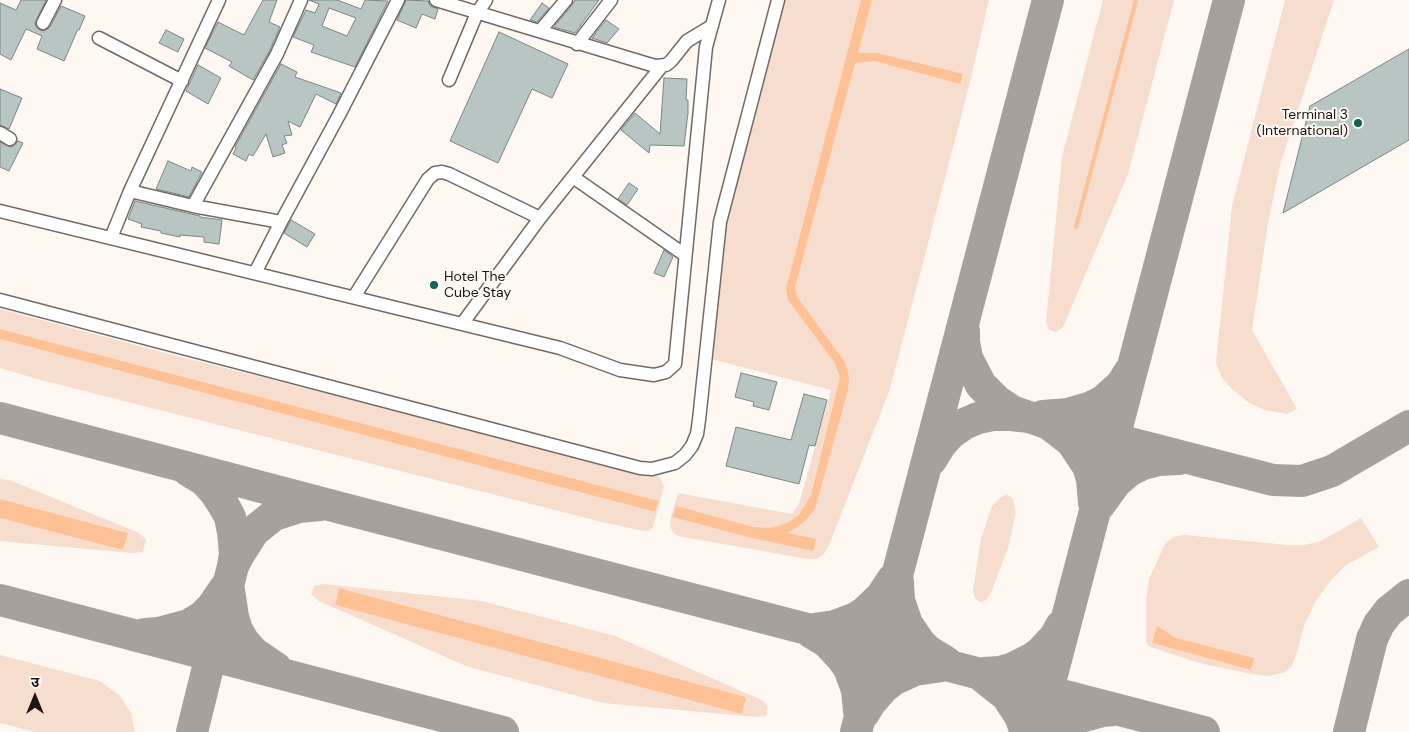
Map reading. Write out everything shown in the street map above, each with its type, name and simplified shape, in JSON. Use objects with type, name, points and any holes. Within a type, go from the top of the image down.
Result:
[{"type":"street","points":[[44,23],[55,0]]},
{"type":"street","points":[[111,238],[130,191],[219,0]]},
{"type":"street","points":[[194,206],[276,54],[301,0]]},
{"type":"street","points":[[255,273],[398,0]]},
{"type":"street","points":[[436,0],[577,44],[661,67]]},
{"type":"street","points":[[449,80],[477,13],[486,0]]},
{"type":"street","points":[[540,31],[566,0]]},
{"type":"street","points":[[577,44],[611,0]]},
{"type":"street","points":[[0,211],[560,348],[620,370],[654,375],[666,372],[675,364],[706,47],[719,0]]},
{"type":"street","points":[[0,300],[640,468],[652,469],[675,463],[685,455],[696,434],[720,222],[778,0]]},
{"type":"street","points":[[462,324],[540,218],[661,67],[671,61],[687,41],[712,26]]},
{"type":"street","points":[[99,38],[182,81]]},
{"type":"street","points":[[354,297],[428,179],[435,173],[449,174],[540,218]]},
{"type":"street","points":[[573,177],[685,255]]},
{"type":"street","points":[[130,191],[194,206],[281,222]]},
{"type":"shaded area","points":[[785,0],[989,0],[970,82],[890,389],[829,545],[824,554],[817,559],[678,536],[674,534],[670,527],[678,493],[792,514],[799,504],[831,390],[711,359],[726,221]]},
{"type":"shaded area","points":[[861,0],[872,0],[858,53],[877,53],[963,74],[960,84],[875,61],[855,63],[795,287],[797,297],[845,362],[849,377],[848,390],[815,509],[804,522],[788,533],[816,539],[813,551],[748,537],[673,517],[676,506],[753,527],[767,528],[789,522],[799,515],[811,495],[840,377],[835,363],[788,300],[786,289]]},
{"type":"shaded area","points":[[1103,0],[1174,0],[1128,174],[1063,327],[1056,332],[1049,330],[1046,322],[1062,157]]},
{"type":"shaded area","points":[[1285,0],[1334,0],[1280,165],[1268,223],[1252,330],[1297,409],[1287,414],[1265,410],[1249,403],[1222,378],[1216,363],[1232,206]]},
{"type":"shaded area","points":[[0,309],[173,355],[660,477],[664,487],[653,527],[649,531],[644,531],[606,523],[0,368],[0,339],[655,512],[659,501],[0,329]]},
{"type":"shaded area","points":[[0,329],[659,501],[655,512],[0,339]]},
{"type":"shaded area","points":[[0,479],[9,480],[137,532],[146,539],[143,552],[132,553],[0,541],[0,518],[123,550],[128,533],[0,499]]},
{"type":"shaded area","points":[[1007,494],[1013,499],[1016,512],[1008,548],[990,595],[986,600],[980,602],[975,598],[973,590],[981,539],[992,506]]},
{"type":"shaded area","points":[[0,499],[128,533],[123,550],[0,518]]},
{"type":"shaded area","points":[[1361,518],[1379,547],[1346,565],[1331,580],[1315,602],[1304,626],[1291,667],[1283,673],[1268,676],[1246,673],[1199,663],[1148,646],[1146,640],[1146,600],[1149,579],[1165,544],[1173,537],[1184,535],[1304,545],[1318,542]],"holes":[[[1157,627],[1176,638],[1253,658],[1251,670],[1152,643]]]},
{"type":"shaded area","points":[[324,584],[482,601],[615,636],[762,700],[768,706],[766,716],[756,717],[603,703],[466,666],[319,601],[311,594],[314,586]],"holes":[[[339,588],[746,697],[742,713],[335,605]]]},
{"type":"shaded area","points":[[339,588],[746,697],[742,714],[335,605]]},
{"type":"shaded area","points":[[1157,626],[1176,638],[1254,658],[1251,670],[1152,643]]},
{"type":"shaded area","points":[[0,655],[100,681],[120,696],[131,713],[135,732],[35,732],[0,723]]},
{"type":"building","points":[[21,0],[46,0],[35,23],[36,27],[44,31],[50,27],[61,6],[85,16],[64,61],[37,49],[42,36],[26,29],[11,60],[0,54],[0,3],[16,10]]},
{"type":"building","points":[[263,0],[277,0],[269,22],[280,27],[270,50],[253,80],[229,66],[232,62],[205,48],[218,22],[244,35]]},
{"type":"building","points":[[309,0],[337,0],[361,9],[365,0],[388,1],[355,67],[311,52],[314,45],[293,37],[306,10],[315,13],[319,4]],"holes":[[[329,8],[356,18],[347,36],[322,26]]]},
{"type":"building","points":[[406,0],[428,1],[430,6],[438,9],[435,19],[422,14],[416,28],[397,20]]},
{"type":"building","points":[[575,0],[599,0],[575,33],[554,27],[572,5]]},
{"type":"building","points":[[542,3],[549,8],[537,22],[530,20]]},
{"type":"building","points":[[606,20],[619,29],[607,43],[592,38]]},
{"type":"building","points":[[166,30],[184,39],[178,52],[159,43]]},
{"type":"building","points":[[499,32],[568,64],[552,98],[532,89],[498,163],[450,141]]},
{"type":"building","name":"Terminal 3 (International)","points":[[1409,49],[1409,140],[1283,213],[1310,106]]},
{"type":"building","points":[[281,64],[297,72],[295,77],[341,93],[336,104],[316,94],[300,127],[288,121],[292,135],[284,136],[287,143],[282,145],[285,153],[273,157],[266,134],[253,156],[249,154],[246,161],[233,154],[235,147]]},
{"type":"building","points":[[198,65],[221,78],[208,104],[186,91]]},
{"type":"building","points":[[664,78],[687,79],[686,100],[688,100],[688,113],[684,146],[650,145],[649,153],[621,130],[635,113],[660,134]]},
{"type":"building","points":[[0,89],[22,98],[9,129],[0,125]]},
{"type":"building","points":[[18,141],[23,143],[9,171],[0,167],[0,142],[10,147],[14,146]]},
{"type":"building","points":[[168,161],[191,171],[192,167],[202,172],[189,197],[156,189]]},
{"type":"building","points":[[629,183],[638,189],[627,205],[618,199]]},
{"type":"building","points":[[135,201],[200,217],[222,220],[219,244],[204,242],[204,237],[180,235],[180,237],[141,227],[142,224],[128,219]]},
{"type":"building","points":[[291,220],[315,234],[307,247],[284,233]]},
{"type":"building","points":[[664,250],[673,257],[664,277],[654,273]]},
{"type":"building","points":[[741,373],[777,382],[769,410],[753,406],[754,402],[735,397]]},
{"type":"building","points":[[804,394],[827,400],[815,446],[809,445],[799,484],[726,466],[736,427],[791,440]]},
{"type":"waterway","points":[[1076,227],[1136,0]]},
{"type":"taxiway","points":[[856,732],[1048,0]]},
{"type":"taxiway","points":[[1037,732],[1229,0]]},
{"type":"taxiway","points":[[964,331],[967,358],[981,385],[997,401],[1012,411],[1049,424],[1072,442],[1088,466],[1092,479],[1094,503]]},
{"type":"taxiway","points":[[1043,416],[1068,414],[1089,408],[1103,401],[1122,384],[1130,371]]},
{"type":"taxiway","points":[[931,460],[951,433],[964,424],[978,418],[993,415],[1011,415],[1029,417],[1273,480],[1302,481],[1332,471],[1409,426]]},
{"type":"taxiway","points":[[0,418],[1204,732]]},
{"type":"taxiway","points":[[1100,504],[1116,482],[1129,471],[1143,464],[1158,460],[1179,459]]},
{"type":"taxiway","points":[[189,471],[204,480],[215,492],[230,517],[235,554],[233,566]]},
{"type":"taxiway","points":[[192,732],[233,566],[238,556],[254,531],[274,515],[299,507],[320,505]]},
{"type":"taxiway","points":[[814,629],[835,626],[856,618],[881,597],[893,579]]},
{"type":"taxiway","points":[[898,582],[899,600],[907,624],[928,651],[946,662]]},
{"type":"taxiway","points":[[145,634],[159,633],[189,625],[202,617],[212,607],[225,588]]},
{"type":"taxiway","points":[[229,590],[233,617],[237,630],[244,642],[254,653],[276,668]]},
{"type":"taxiway","points":[[1349,732],[1372,639],[1379,624],[1389,611],[1409,595]]},
{"type":"taxiway","points":[[0,600],[503,732]]},
{"type":"taxiway","points":[[984,673],[1011,669],[1033,658],[1055,637],[1061,626]]},
{"type":"taxiway","points":[[812,633],[827,642],[849,668],[857,690],[859,711]]},
{"type":"taxiway","points":[[864,713],[884,687],[893,680],[915,670],[942,666]]},
{"type":"taxiway","points":[[983,677],[1007,696],[1020,716],[1026,732]]},
{"type":"taxiway","points":[[1054,732],[1077,718],[1113,710]]},
{"type":"place","name":"Terminal 3 (International)","points":[[1358,123]]},
{"type":"place","name":"Hotel The Cube Stay","points":[[434,285]]}]
